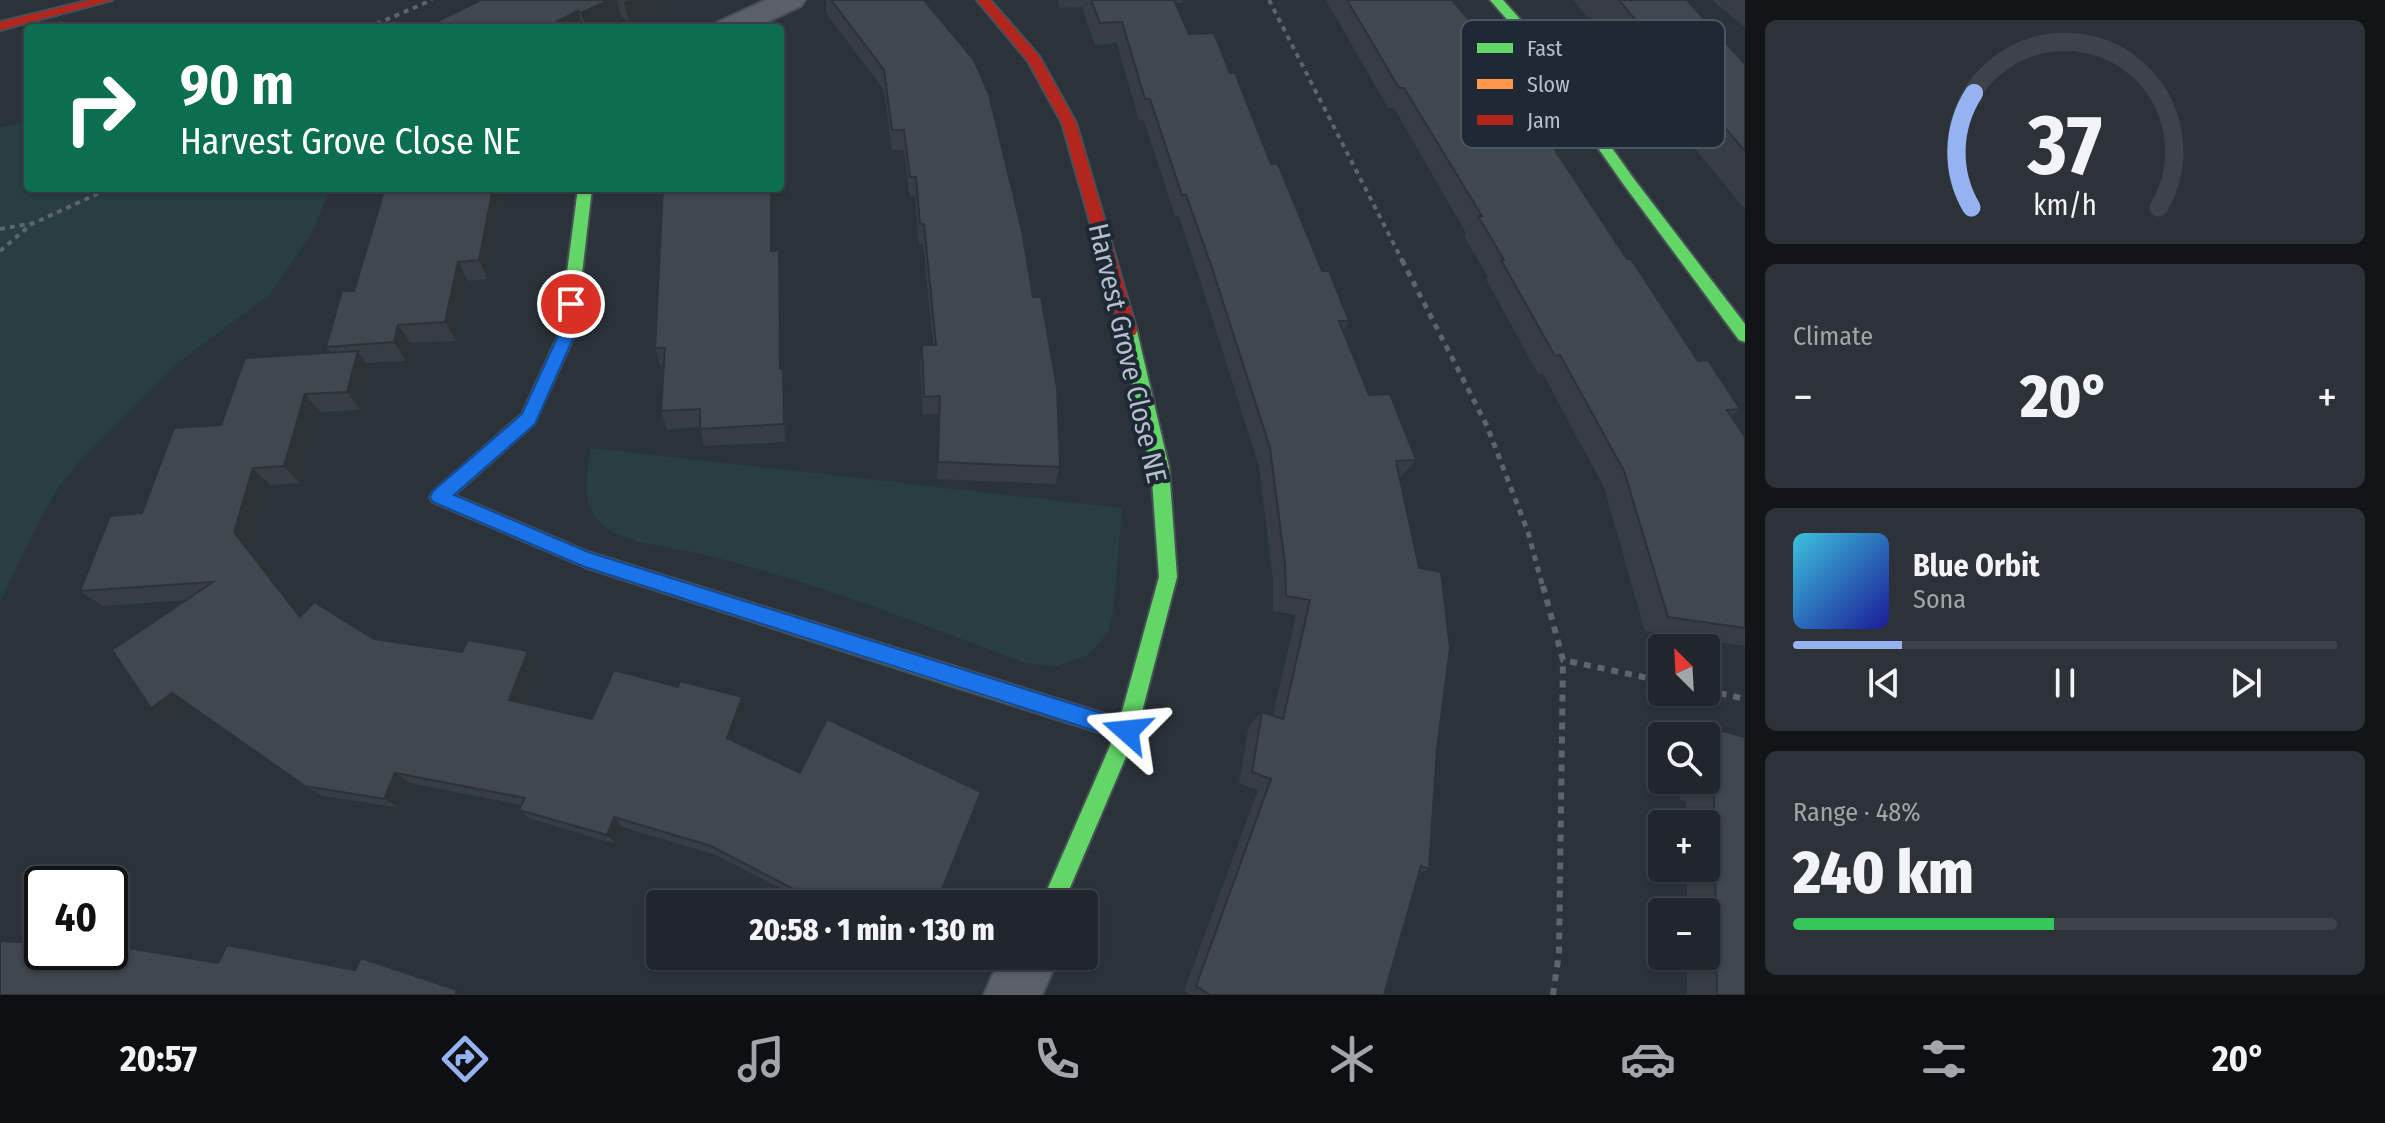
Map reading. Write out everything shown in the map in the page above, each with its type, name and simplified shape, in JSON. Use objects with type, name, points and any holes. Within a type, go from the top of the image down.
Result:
[{"type":"street","points":[[0,26],[106,0]]},
{"type":"street","points":[[738,24],[790,0]]},
{"type":"street","name":"Harvest Grove Close NE","points":[[983,0],[1034,59],[1069,123],[1128,326],[1160,467],[1168,577],[1127,731],[1058,890]]},
{"type":"street","points":[[1496,0],[1514,20]]},
{"type":"street","points":[[1608,148],[1745,336]]},
{"type":"street","points":[[585,192],[567,334],[528,419],[439,497],[585,559],[1127,731]]},
{"type":"street","points":[[1013,995],[1024,970]]},
{"type":"path","points":[[376,24],[432,0]]},
{"type":"path","points":[[1269,0],[1487,426],[1528,532],[1563,660],[1559,953],[1553,995]]},
{"type":"path","points":[[0,229],[34,223],[101,192]]},
{"type":"path","points":[[0,251],[34,223]]},
{"type":"path","points":[[1563,660],[1648,678]]},
{"type":"path","points":[[1720,693],[1745,699]]},
{"type":"green space","points":[[24,122],[24,192],[328,192],[312,233],[270,294],[179,362],[76,465],[56,491],[0,602],[0,128]]},
{"type":"green space","points":[[591,448],[1122,508],[1114,605],[1108,633],[1088,655],[1057,666],[1025,663],[858,601],[774,574],[627,538],[606,527],[592,511],[587,494]]},
{"type":"building","points":[[481,0],[609,0],[552,24],[431,24]]},
{"type":"building","points":[[831,0],[924,0],[974,60],[989,94],[1022,231],[1033,297],[1041,297],[1057,388],[1060,467],[938,462],[940,396],[924,397],[922,345],[936,345],[916,177],[910,177],[904,130],[892,130],[884,70]]},
{"type":"building","points":[[1091,0],[1174,0],[1189,34],[1214,33],[1230,73],[1235,73],[1271,164],[1278,164],[1322,271],[1329,271],[1349,321],[1339,321],[1369,395],[1390,394],[1416,460],[1396,461],[1419,568],[1441,572],[1450,648],[1437,749],[1429,869],[1421,866],[1384,995],[1210,995],[1196,986],[1271,779],[1252,772],[1262,712],[1283,719],[1310,600],[1286,596],[1285,564],[1270,448],[1186,195],[1182,195],[1150,99],[1145,99],[1122,22],[1100,23]]},
{"type":"building","points":[[1347,0],[1452,0],[1469,20],[1461,20],[1461,148],[1554,148],[1698,361],[1708,360],[1740,409],[1727,410],[1745,437],[1745,628],[1668,617],[1624,471],[1560,355],[1555,356],[1501,260],[1504,260],[1478,216],[1482,216],[1404,88],[1399,88]]},
{"type":"building","points":[[1619,0],[1687,0],[1705,20],[1635,20]]},
{"type":"building","points":[[1725,42],[1745,64],[1745,151],[1725,128]]},
{"type":"building","points":[[384,192],[492,192],[479,260],[458,262],[445,322],[398,325],[394,342],[326,347],[342,291],[354,291]]},
{"type":"building","points":[[663,192],[771,192],[771,251],[779,250],[780,369],[783,369],[784,424],[700,429],[700,409],[661,411],[665,348],[655,348]]},
{"type":"building","points":[[358,351],[347,392],[305,394],[284,466],[253,468],[234,532],[300,617],[314,602],[374,639],[462,652],[468,640],[528,651],[509,700],[592,719],[614,670],[678,687],[680,681],[742,697],[727,738],[800,773],[827,719],[981,792],[942,890],[795,890],[711,846],[614,817],[607,835],[519,810],[525,798],[395,773],[384,799],[305,786],[172,693],[151,708],[112,650],[213,582],[80,591],[110,516],[142,513],[174,428],[221,425],[245,358]]},
{"type":"building","points":[[1720,730],[1745,737],[1745,995],[1717,995],[1720,898],[1716,898],[1715,882],[1720,882],[1720,810],[1714,810],[1714,794],[1720,794]]},
{"type":"building","points":[[0,941],[24,942],[24,970],[128,970],[128,948],[218,963],[227,945],[355,970],[361,958],[457,990],[455,995],[0,995]]},
{"type":"traffic: fast","points":[[1496,0],[1514,20]]},
{"type":"traffic: fast","points":[[1605,148],[1745,336]]},
{"type":"traffic: fast","points":[[585,192],[567,334],[528,419],[439,497],[585,559],[965,680]]},
{"type":"traffic: fast","points":[[1058,890],[1127,731],[1168,577],[1160,467],[1129,331]]},
{"type":"traffic: slow","points":[[965,680],[1127,731]]},
{"type":"traffic: jam","points":[[0,26],[106,0]]},
{"type":"traffic: jam","points":[[983,0],[1034,59],[1069,123],[1129,331]]},
{"type":"route","points":[[571,304],[567,334],[528,419],[439,497],[585,559],[1127,731]]}]
